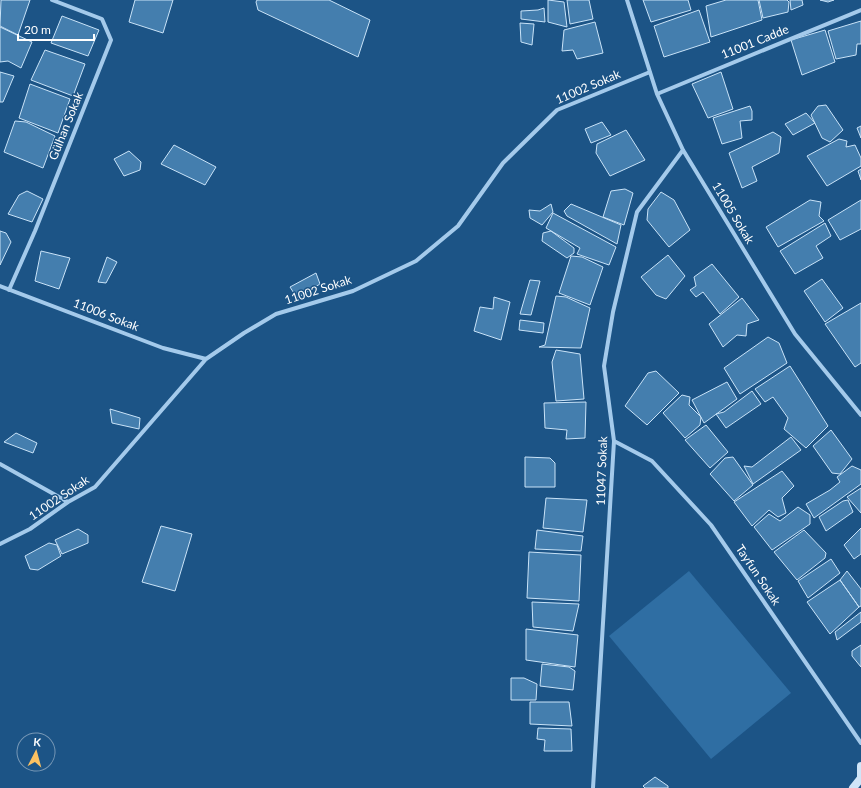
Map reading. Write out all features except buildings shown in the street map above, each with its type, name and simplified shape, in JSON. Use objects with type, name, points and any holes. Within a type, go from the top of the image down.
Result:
[{"type":"main road","points":[[853,788],[861,778],[861,766]]},
{"type":"street","name":"Gülhan Sokak","points":[[9,290],[35,231],[110,40],[102,19],[52,0]]},
{"type":"street","name":"11005 Sokak","points":[[627,0],[657,94],[683,150],[795,334],[861,415]]},
{"type":"street","name":"11001 Cadde","points":[[657,94],[861,10]]},
{"type":"street","name":"11002 Sokak","points":[[0,544],[30,529],[68,502],[95,486],[206,359],[244,332],[276,314],[353,291],[416,261],[458,226],[503,163],[557,110],[650,72]]},
{"type":"street","name":"11047 Sokak","points":[[593,788],[614,441],[604,366],[613,312],[637,212],[683,150]]},
{"type":"street","name":"11006 Sokak","points":[[0,286],[163,348],[206,359]]},
{"type":"street","name":"Tayfun Sokak","points":[[614,441],[652,461],[711,525],[861,743]]},
{"type":"street","points":[[0,464],[68,502]]},
{"type":"shaded area","points":[[689,571],[791,693],[711,759],[609,636]]}]
